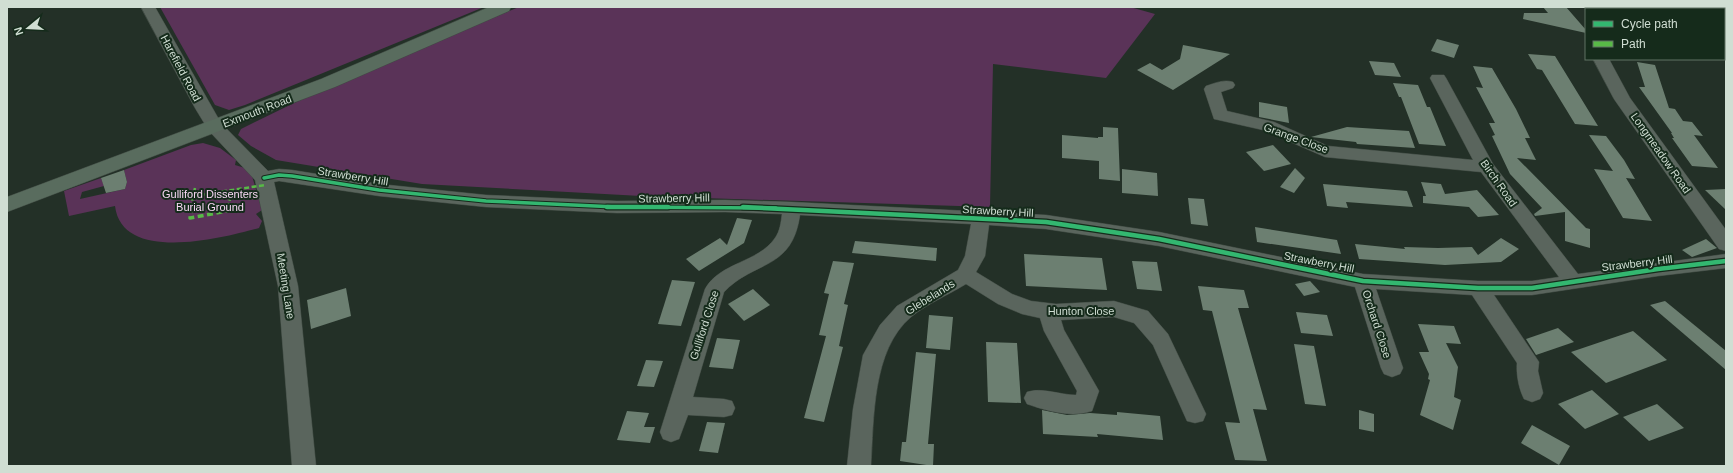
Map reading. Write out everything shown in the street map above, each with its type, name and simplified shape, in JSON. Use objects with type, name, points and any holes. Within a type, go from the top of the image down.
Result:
[{"type":"highway","name":"Exmouth Road","points":[[7,205],[328,83],[503,7]]},
{"type":"street","name":"Harefield Road","points":[[148,7],[203,108],[215,127]]},
{"type":"street","name":"Longmeadow Road","points":[[1602,60],[1622,99],[1724,239]]},
{"type":"street","name":"Birch Road","points":[[1438,78],[1486,167],[1572,280]]},
{"type":"street","name":"Grange Close","points":[[1227,85],[1212,89],[1220,115],[1268,126],[1324,150],[1486,167]]},
{"type":"street","points":[[215,127],[264,178]]},
{"type":"street","name":"Strawberry Hill","points":[[264,178],[292,176],[379,190],[486,202],[617,207],[725,206],[792,208],[1046,222],[1123,233],[1363,280],[1478,288],[1532,288],[1572,280],[1726,261]]},
{"type":"street","name":"Meeting Lane","points":[[264,178],[288,286],[304,466]]},
{"type":"street","name":"Gulliford Close","points":[[672,432],[715,289],[730,274],[765,256],[781,244],[790,221],[792,208]]},
{"type":"street","name":"Glebelands","points":[[859,466],[868,380],[874,355],[884,337],[904,312],[965,276],[975,256],[981,219]]},
{"type":"street","name":"Hunton Close","points":[[965,276],[980,282],[1005,299],[1029,309],[1048,312],[1085,312],[1114,309],[1141,317],[1161,340],[1195,414]]},
{"type":"street","name":"Orchard Close","points":[[1363,280],[1392,368]]},
{"type":"street","points":[[1478,288],[1528,362],[1527,371],[1532,393]]},
{"type":"street","points":[[1035,398],[1062,404],[1084,404],[1088,391],[1054,331],[1048,312]]},
{"type":"street","points":[[680,405],[724,408]]},
{"type":"green space","points":[[160,7],[484,7],[245,105],[229,110],[215,105]]},
{"type":"green space","points":[[519,7],[1130,7],[1155,14],[1106,78],[993,64],[990,207],[641,196],[422,184],[276,160],[251,146],[238,135],[241,129],[309,96],[379,65]]},
{"type":"green space","name":"Gulliford Dissenters Burial Ground","points":[[203,143],[220,148],[236,160],[235,165],[245,168],[252,176],[262,210],[256,214],[262,221],[259,228],[199,241],[154,241],[135,235],[122,224],[115,206],[69,216],[64,191],[101,178],[104,186],[82,192],[80,199],[125,189],[127,182],[124,170],[191,145]]},
{"type":"building","points":[[1543,7],[1566,7],[1585,29],[1585,33],[1523,19],[1524,13],[1548,13]]},
{"type":"building","points":[[1437,39],[1459,45],[1454,58],[1431,51]]},
{"type":"building","points":[[1183,45],[1230,54],[1173,90],[1137,70],[1150,63],[1162,70],[1180,59]]},
{"type":"building","points":[[1528,54],[1555,56],[1598,126],[1575,124],[1542,70],[1537,69]]},
{"type":"building","points":[[1369,61],[1394,63],[1401,77],[1375,75]]},
{"type":"building","points":[[1637,62],[1655,65],[1669,108],[1675,109],[1683,121],[1692,122],[1703,136],[1694,135],[1718,168],[1692,166],[1672,138],[1674,138],[1672,133],[1639,87],[1645,87]]},
{"type":"building","points":[[1473,66],[1492,68],[1516,109],[1530,138],[1525,138],[1536,160],[1517,158],[1586,228],[1590,229],[1590,248],[1565,241],[1565,212],[1535,216],[1534,214],[1542,208],[1510,174],[1492,136],[1495,135],[1489,123],[1495,123],[1476,87],[1483,88]]},
{"type":"building","points":[[1393,83],[1418,85],[1427,107],[1430,107],[1446,146],[1419,144],[1401,97],[1399,97]]},
{"type":"building","points":[[1259,102],[1287,107],[1289,123],[1259,117]]},
{"type":"building","points":[[1103,127],[1118,128],[1120,181],[1099,179],[1099,161],[1062,158],[1062,135],[1098,138],[1103,137]]},
{"type":"building","points":[[1347,127],[1409,131],[1415,148],[1357,144],[1356,142],[1311,137]]},
{"type":"building","points":[[1589,135],[1606,136],[1624,160],[1635,179],[1626,178],[1652,221],[1623,218],[1594,169],[1613,171]]},
{"type":"building","points":[[1273,145],[1291,164],[1264,171],[1246,152]]},
{"type":"building","points":[[1295,168],[1305,178],[1294,193],[1280,187]]},
{"type":"building","points":[[1122,169],[1157,173],[1158,196],[1122,193]]},
{"type":"building","points":[[124,170],[127,182],[125,189],[106,193],[101,178]]},
{"type":"building","points":[[1421,182],[1441,184],[1445,194],[1477,190],[1499,215],[1478,217],[1469,207],[1423,203],[1423,196],[1426,196]]},
{"type":"building","points":[[1323,184],[1407,191],[1413,207],[1346,202],[1348,208],[1327,206]]},
{"type":"building","points":[[1726,189],[1726,210],[1705,190]]},
{"type":"building","points":[[1188,198],[1204,199],[1208,226],[1191,224]]},
{"type":"building","points":[[737,218],[752,220],[744,243],[699,271],[686,259],[720,238],[727,245]]},
{"type":"building","points":[[1255,227],[1337,240],[1341,254],[1257,242]]},
{"type":"building","points":[[1501,238],[1519,249],[1501,262],[1445,265],[1359,259],[1355,244],[1405,249],[1404,247],[1472,247],[1478,255]]},
{"type":"building","points":[[1706,239],[1717,248],[1692,257],[1682,250]]},
{"type":"building","points":[[855,241],[937,248],[936,261],[852,253]]},
{"type":"building","points":[[1024,254],[1102,258],[1107,290],[1026,286]]},
{"type":"building","points":[[833,261],[854,263],[844,304],[848,305],[839,346],[843,347],[824,422],[804,418],[826,336],[819,335],[829,294],[824,293]]},
{"type":"building","points":[[1132,261],[1157,262],[1162,291],[1137,289]]},
{"type":"building","points":[[672,280],[695,282],[681,326],[658,324]]},
{"type":"building","points":[[1310,281],[1320,292],[1304,296],[1295,284]]},
{"type":"building","points":[[1198,286],[1244,290],[1249,308],[1238,308],[1267,410],[1253,409],[1267,461],[1235,460],[1225,422],[1240,423],[1212,311],[1203,310]]},
{"type":"building","points":[[346,288],[351,316],[311,329],[307,300]]},
{"type":"building","points":[[753,289],[770,305],[744,321],[728,304]]},
{"type":"building","points":[[1665,301],[1726,351],[1726,370],[1650,305]]},
{"type":"building","points":[[1296,312],[1327,315],[1333,336],[1301,333]]},
{"type":"building","points":[[929,315],[953,317],[950,350],[926,348]]},
{"type":"building","points":[[1418,324],[1454,326],[1461,344],[1446,343],[1458,367],[1454,397],[1461,400],[1453,430],[1420,415],[1430,380],[1428,379],[1429,374],[1419,352],[1429,352]]},
{"type":"building","points":[[1558,328],[1574,342],[1536,355],[1526,339]]},
{"type":"building","points":[[1633,331],[1667,360],[1606,383],[1571,352]]},
{"type":"building","points":[[717,338],[740,340],[733,369],[709,367]]},
{"type":"building","points":[[986,342],[1017,343],[1021,403],[988,402]]},
{"type":"building","points":[[1294,344],[1314,346],[1326,406],[1305,404]]},
{"type":"building","points":[[916,352],[936,354],[928,444],[934,444],[933,466],[900,461],[902,442],[906,442]]},
{"type":"building","points":[[646,360],[663,361],[654,387],[637,386]]},
{"type":"building","points":[[1592,390],[1619,414],[1585,429],[1558,404]]},
{"type":"building","points":[[1657,404],[1684,428],[1649,441],[1623,417]]},
{"type":"building","points":[[1042,410],[1067,415],[1090,413],[1117,415],[1117,412],[1160,416],[1163,440],[1097,434],[1098,437],[1043,434]]},
{"type":"building","points":[[1359,410],[1374,414],[1374,432],[1359,429]]},
{"type":"building","points":[[627,411],[649,413],[644,427],[655,427],[650,443],[617,440]]},
{"type":"building","points":[[707,422],[725,423],[718,453],[699,451]]},
{"type":"building","points":[[1532,425],[1570,446],[1559,465],[1521,443]]},
{"type":"marked path","points":[[195,188],[193,196],[265,185]]},
{"type":"marked path","points":[[193,196],[190,218],[227,211],[232,189]]},
{"type":"cycle path","points":[[264,178],[279,175],[292,176],[379,190],[486,201],[617,207],[725,206],[792,208],[1046,222],[1159,239],[1363,281],[1478,288],[1532,288],[1658,269],[1726,261]]}]
